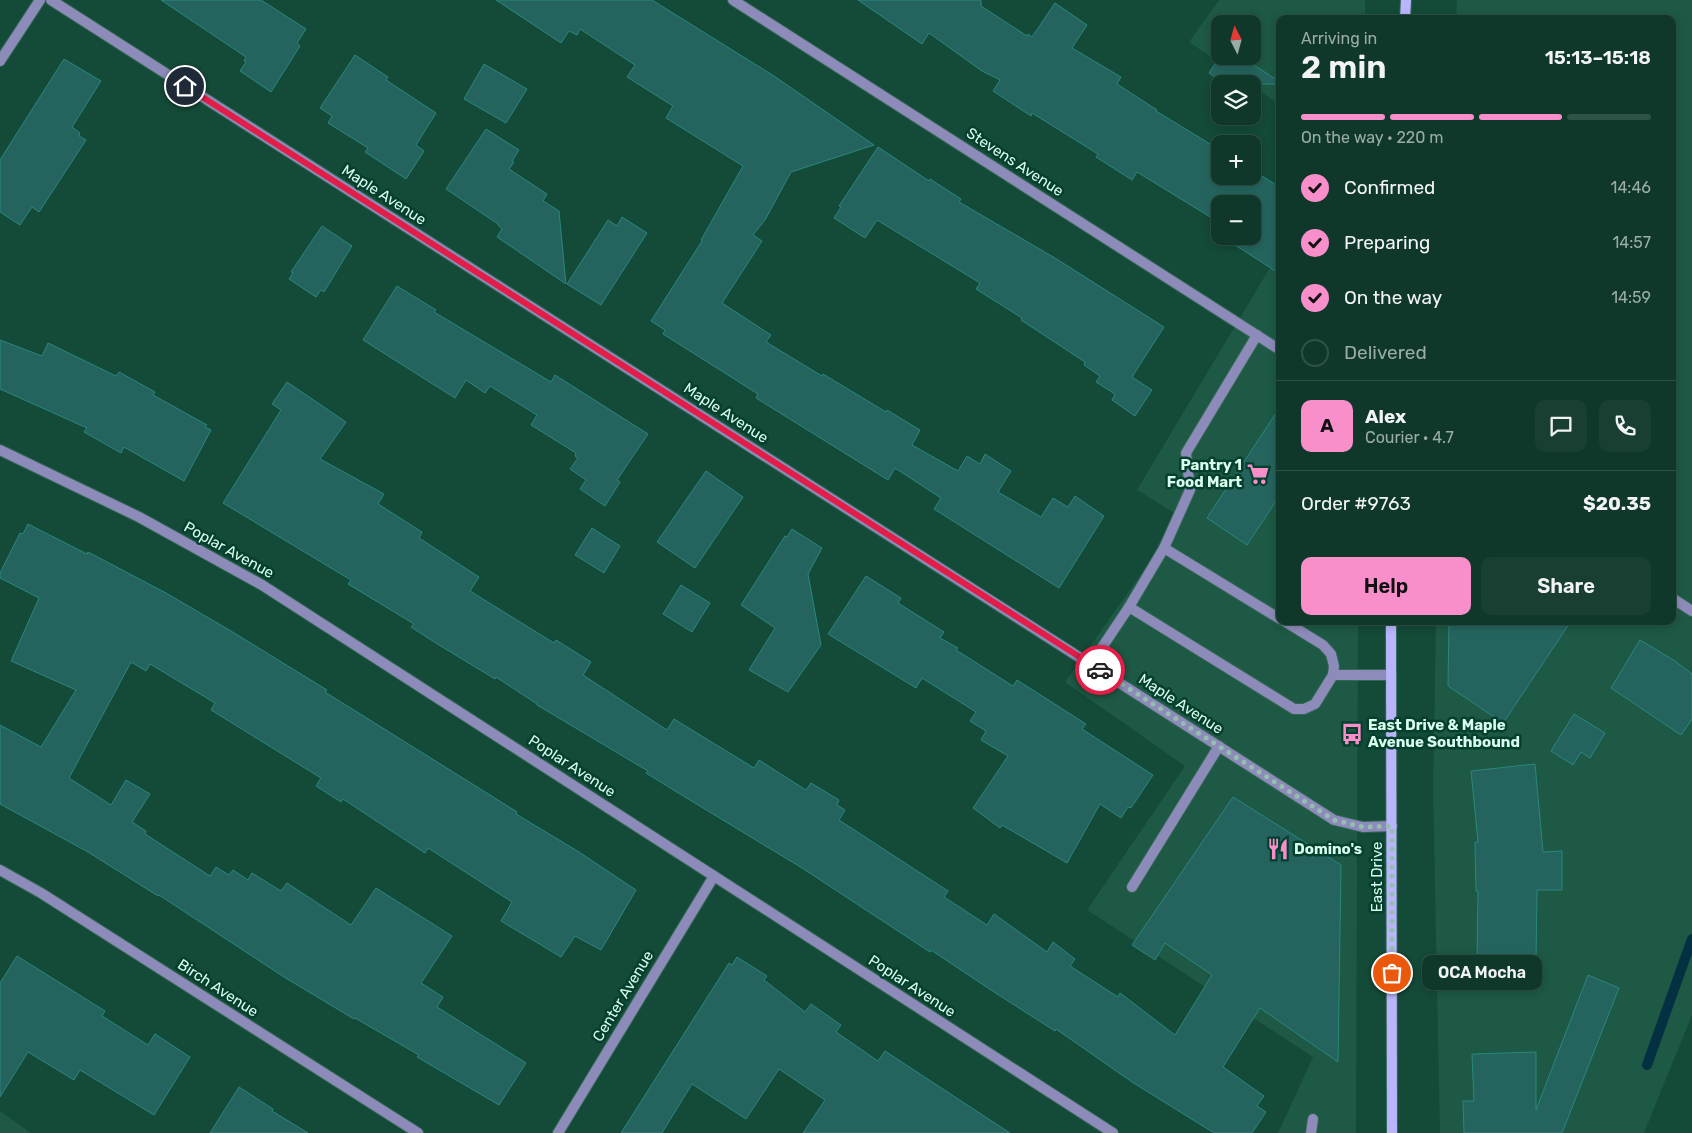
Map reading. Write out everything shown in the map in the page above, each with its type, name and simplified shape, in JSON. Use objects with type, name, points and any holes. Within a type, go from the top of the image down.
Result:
[{"type":"street","points":[[0,61],[40,0]]},
{"type":"street","name":"Maple Avenue","points":[[51,0],[1334,820],[1363,827],[1392,826]]},
{"type":"street","name":"Stevens Avenue","points":[[733,0],[1276,347]]},
{"type":"street","points":[[1405,15],[1406,0]]},
{"type":"street","points":[[1091,664],[1129,607],[1164,548],[1190,490],[1186,453],[1257,335]]},
{"type":"street","name":"Poplar Avenue","points":[[0,450],[139,517],[262,585],[1113,1133]]},
{"type":"street","points":[[1164,548],[1276,617]]},
{"type":"street","points":[[1676,601],[1692,611]]},
{"type":"street","points":[[1129,607],[1294,709],[1304,709],[1315,704],[1333,675],[1334,666],[1331,654],[1323,645],[1290,625]]},
{"type":"street","name":"East Drive","points":[[1391,625],[1392,1133]]},
{"type":"street","points":[[1333,675],[1391,675]]},
{"type":"street","points":[[1132,887],[1218,746]]},
{"type":"street","name":"Birch Avenue","points":[[0,870],[41,893],[418,1133]]},
{"type":"street","name":"Center Avenue","points":[[558,1133],[714,876]]},
{"type":"street","points":[[1311,1133],[1313,1118]]},
{"type":"shaded area","points":[[1219,0],[1365,0],[1365,15],[1276,15],[1276,102],[1261,92],[1261,75],[1237,75],[1222,65],[1261,65],[1261,15],[1211,15],[1211,57],[1189,42]]},
{"type":"shaded area","points":[[1457,0],[1692,0],[1692,1015],[1644,1133],[1440,1133],[1433,789],[1436,625],[1676,625],[1676,15],[1456,15]]},
{"type":"shaded area","points":[[1276,258],[1276,625],[1358,625],[1356,1133],[1278,1133],[1313,1057],[1087,910],[1185,766],[1065,682],[1181,517],[1137,490]]},
{"type":"shaded area","points":[[0,1111],[31,1133],[0,1133]]},
{"type":"building","points":[[161,0],[261,0],[306,29],[297,43],[300,46],[271,92],[240,71],[246,62],[244,61],[246,57]]},
{"type":"building","points":[[496,0],[652,0],[774,76],[874,145],[791,172],[765,220],[753,235],[762,241],[722,303],[771,335],[766,342],[822,376],[823,374],[920,430],[912,445],[958,471],[967,456],[980,464],[985,454],[1011,471],[998,492],[1041,517],[1053,498],[1068,507],[1075,496],[1104,516],[1059,588],[934,509],[941,498],[895,468],[888,480],[756,398],[758,394],[663,334],[665,330],[651,321],[702,241],[743,166],[666,118],[673,106],[627,77],[635,65],[580,29],[577,35],[569,31],[561,43]]},
{"type":"building","points":[[858,0],[981,0],[981,6],[1027,36],[1028,34],[1032,37],[1055,3],[1087,25],[1072,48],[1121,77],[1117,84],[1156,111],[1211,145],[1211,185],[1261,185],[1261,175],[1276,185],[1276,271],[1235,245],[1261,245],[1261,195],[1211,195],[1211,217],[1137,172],[1132,180],[1096,157],[1098,154],[1032,113],[1031,116],[993,91],[1000,80],[982,71],[929,33],[922,44]]},
{"type":"building","points":[[355,55],[388,77],[386,80],[436,113],[416,145],[424,151],[406,179],[365,152],[368,148],[328,123],[332,116],[320,108]]},
{"type":"building","points":[[64,59],[101,81],[72,127],[80,133],[79,136],[86,140],[39,212],[32,207],[20,225],[0,212],[0,160]]},
{"type":"building","points":[[484,64],[527,89],[506,123],[464,99]]},
{"type":"building","points":[[1214,65],[1254,65],[1276,79],[1276,84],[1261,84],[1261,75],[1212,75],[1209,73]]},
{"type":"building","points":[[486,129],[519,150],[509,169],[547,194],[543,201],[559,211],[566,284],[497,237],[502,229],[498,224],[446,189]]},
{"type":"building","points":[[878,147],[929,181],[930,179],[961,199],[959,202],[1055,258],[1164,327],[1132,377],[1152,390],[1135,416],[1112,400],[1115,394],[1096,382],[1100,376],[1084,365],[1085,362],[1021,320],[1022,318],[976,289],[980,283],[877,220],[865,238],[834,218],[841,207],[839,206]]},
{"type":"building","points":[[622,217],[647,233],[601,305],[567,284],[608,220],[617,226]]},
{"type":"building","points":[[322,226],[352,246],[324,292],[321,290],[316,297],[289,279],[293,273],[291,272]]},
{"type":"building","points":[[397,286],[436,310],[434,312],[551,382],[555,375],[648,434],[617,480],[620,482],[605,506],[580,489],[586,480],[570,469],[578,458],[575,456],[576,453],[531,425],[537,415],[490,386],[485,393],[466,380],[455,398],[363,340]]},
{"type":"building","points":[[0,340],[42,356],[48,343],[116,376],[119,372],[155,392],[153,395],[207,425],[205,427],[211,430],[184,481],[124,447],[121,453],[84,432],[87,428],[0,389]]},
{"type":"building","points":[[287,382],[346,422],[320,459],[384,494],[378,504],[422,532],[419,538],[479,577],[470,591],[554,643],[556,640],[591,662],[583,675],[667,730],[674,719],[754,768],[759,760],[806,790],[811,783],[839,800],[837,805],[845,810],[839,820],[948,891],[944,897],[987,925],[994,914],[1047,952],[1053,942],[1075,959],[1070,966],[1118,997],[1120,993],[1175,1035],[1212,975],[1165,943],[1155,960],[1132,945],[1233,797],[1341,865],[1338,1062],[1260,1008],[1223,1067],[1264,1096],[1257,1106],[1266,1112],[1252,1133],[1214,1133],[1132,1082],[1056,1029],[1055,1031],[931,950],[930,952],[802,868],[646,773],[648,771],[537,705],[496,677],[495,679],[411,627],[414,624],[348,584],[351,580],[223,503],[281,410],[272,404]]},
{"type":"building","name":"Pantry 1 Food Mart","points":[[1276,413],[1276,501],[1247,545],[1207,518]]},
{"type":"building","points":[[706,471],[743,497],[695,568],[657,542]]},
{"type":"building","points":[[28,524],[87,554],[88,552],[166,593],[231,631],[327,690],[325,692],[517,812],[516,814],[579,852],[636,890],[601,950],[575,936],[561,957],[501,921],[512,902],[428,848],[425,853],[343,799],[341,802],[316,786],[321,778],[211,710],[215,703],[150,664],[146,671],[131,662],[69,778],[111,805],[126,780],[150,794],[132,822],[146,831],[145,834],[210,876],[216,867],[229,875],[233,870],[248,880],[252,873],[281,891],[287,883],[351,925],[376,888],[452,936],[421,983],[443,997],[437,1007],[526,1063],[499,1105],[417,1057],[419,1055],[284,977],[159,895],[88,852],[0,804],[0,725],[41,747],[76,690],[11,661],[39,598],[0,578],[0,573],[20,533],[23,534]]},
{"type":"building","points":[[592,528],[620,546],[604,573],[575,555]]},
{"type":"building","points":[[792,529],[822,548],[808,574],[821,645],[788,692],[749,670],[775,628],[741,605],[785,536],[787,537]]},
{"type":"building","points":[[866,576],[901,598],[898,603],[944,632],[940,638],[958,648],[956,650],[1013,686],[1017,680],[1086,724],[1082,729],[1153,775],[1131,808],[1128,807],[1121,818],[1100,804],[1067,863],[1002,825],[1000,828],[973,808],[1008,756],[981,740],[986,731],[970,721],[976,712],[922,678],[916,688],[828,634]]},
{"type":"building","points":[[681,585],[710,603],[692,632],[663,614]]},
{"type":"building","points":[[1449,625],[1568,625],[1503,723],[1448,686]]},
{"type":"building","points":[[1640,640],[1675,661],[1692,674],[1692,719],[1681,735],[1611,688]]},
{"type":"building","points":[[1574,714],[1605,733],[1590,758],[1581,752],[1573,765],[1551,751]]},
{"type":"building","points":[[1535,764],[1543,852],[1562,851],[1562,890],[1537,890],[1536,962],[1477,962],[1478,891],[1476,891],[1475,842],[1478,842],[1471,771]]},
{"type":"building","points":[[17,956],[105,1011],[102,1016],[148,1045],[155,1034],[190,1057],[154,1115],[80,1070],[74,1080],[28,1052],[0,1097],[0,983]]},
{"type":"building","points":[[737,957],[767,976],[764,980],[805,1012],[811,1004],[841,1025],[836,1032],[878,1061],[885,1051],[1010,1133],[803,1133],[825,1100],[779,1069],[746,1119],[692,1084],[662,1133],[621,1133],[729,963],[732,965]]},
{"type":"building","points":[[1588,975],[1619,988],[1562,1133],[1464,1133],[1463,1101],[1474,1101],[1472,1054],[1536,1052],[1536,1110]]},
{"type":"building","points":[[239,1087],[273,1109],[272,1111],[308,1133],[210,1133]]},
{"type":"waterway","points":[[1647,1065],[1692,939]]},
{"type":"way so far","points":[[1100,670],[1334,820],[1363,827],[1392,826],[1392,973]]},
{"type":"place","name":"Pantry 1 Food Mart","points":[[1258,474]]},
{"type":"place","name":"East Drive & Maple Avenue Southbound","points":[[1352,734]]},
{"type":"place","name":"Domino's","points":[[1278,849]]},
{"type":"place","name":"OCA Mocha","points":[[1392,973]]},
{"type":"route","points":[[185,86],[1100,670]]}]
